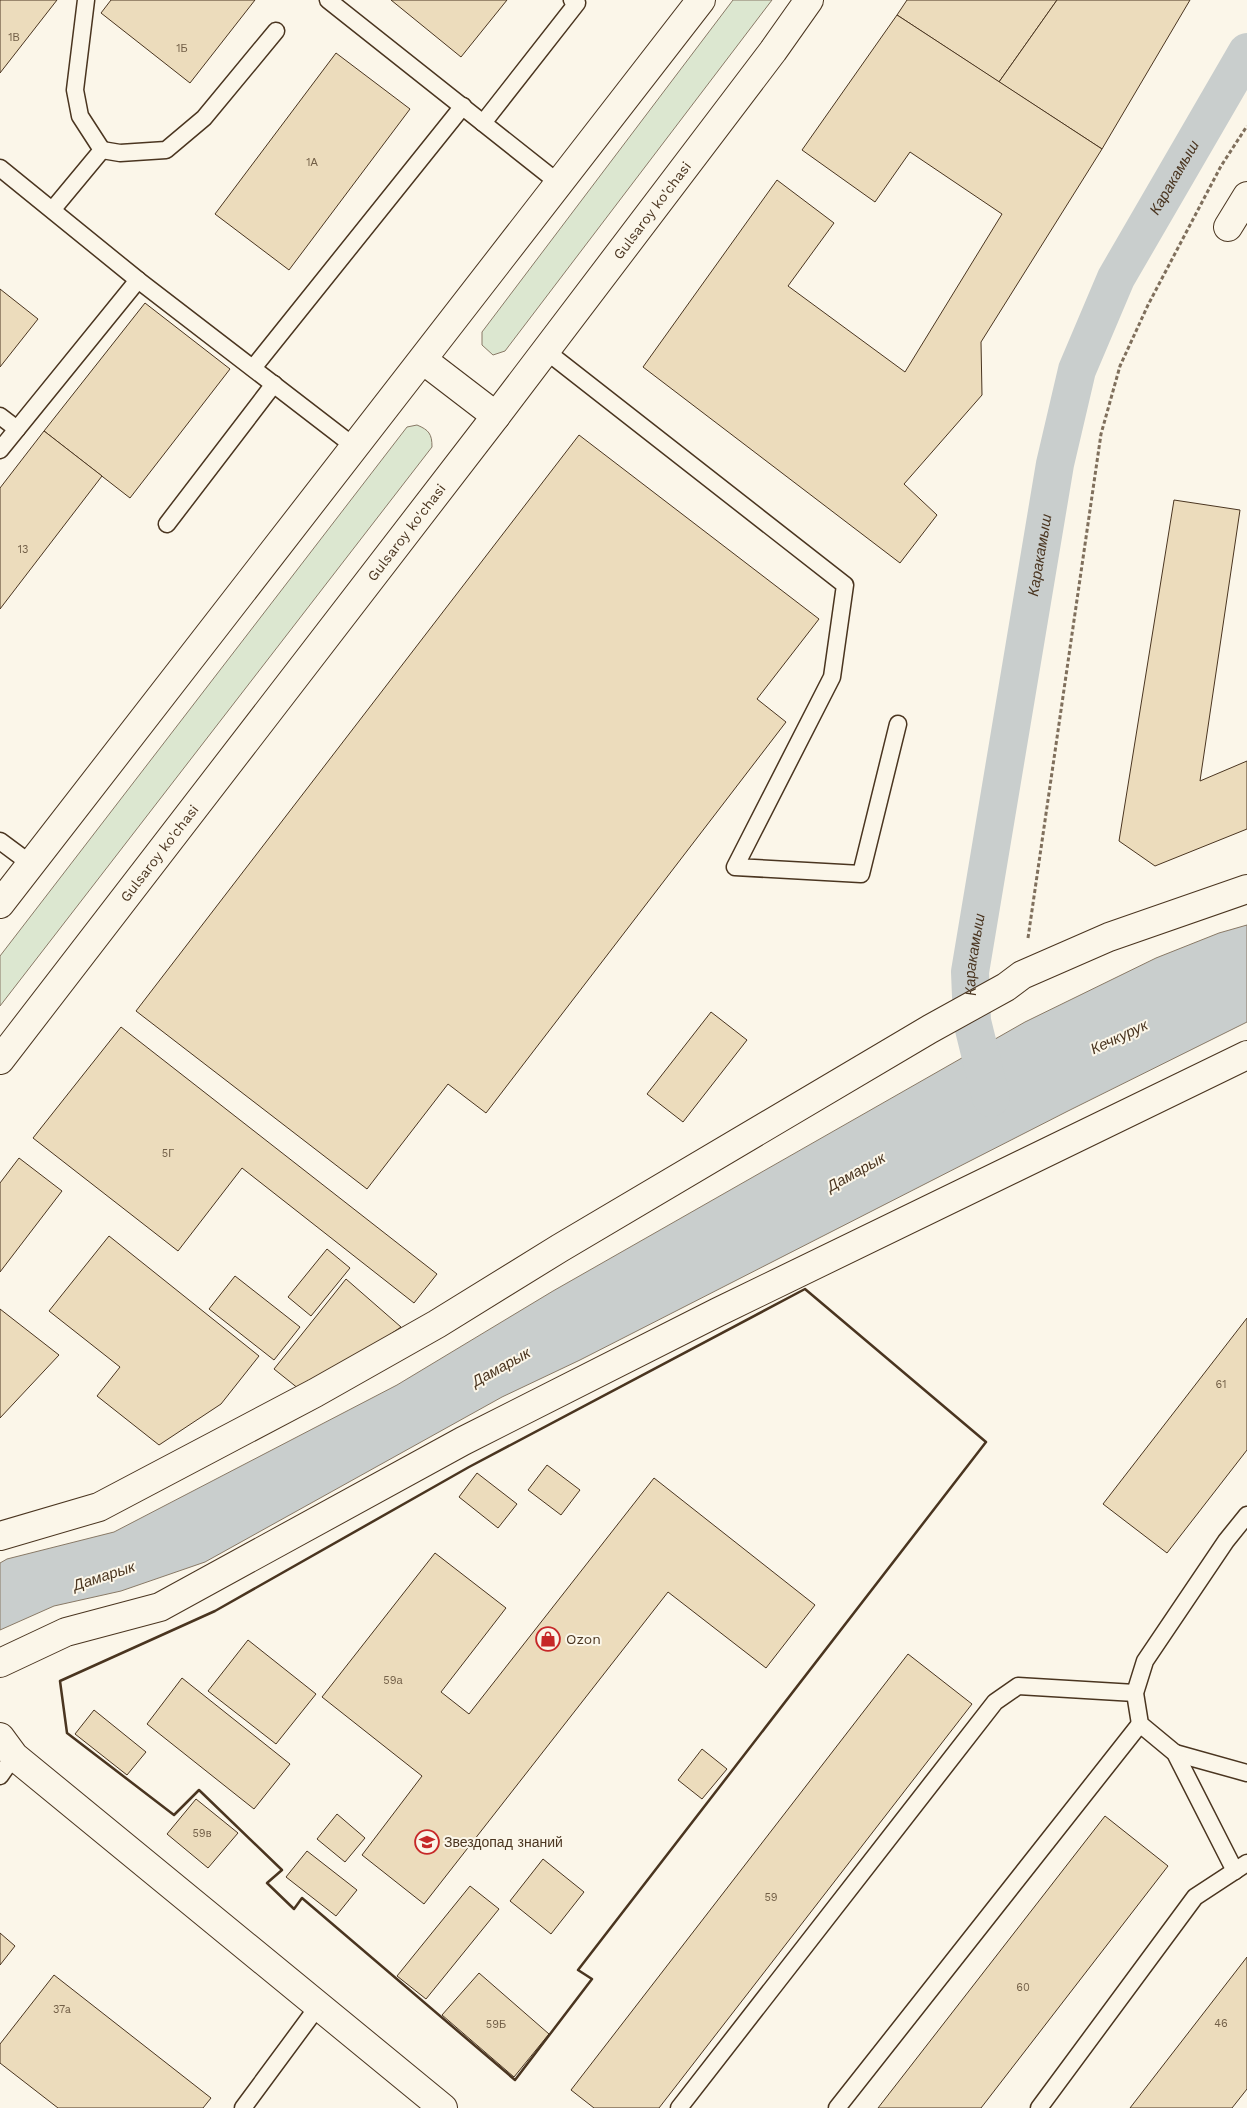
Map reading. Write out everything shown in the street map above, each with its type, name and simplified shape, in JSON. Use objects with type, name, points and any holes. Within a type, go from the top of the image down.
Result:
[{"type":"street","points":[[0,904],[702,0]]},
{"type":"street","name":"Gulsaroy ko'chasi","points":[[0,1060],[546,351],[773,51],[809,0]]},
{"type":"street","points":[[1228,227],[1247,196]]},
{"type":"street","points":[[423,360],[496,416]]},
{"type":"street","points":[[0,1536],[100,1507],[315,1393],[437,1324],[560,1248],[1014,981],[1109,937],[1247,889]]},
{"type":"street","points":[[0,1663],[66,1632],[160,1607],[472,1436],[718,1312],[1247,1055]]},
{"type":"street","points":[[5,1756],[319,2005],[443,2108]]},
{"type":"lane","points":[[86,0],[75,90],[80,116],[102,150],[120,153],[166,150],[204,118],[276,32]]},
{"type":"lane","points":[[483,123],[576,3],[572,0]]},
{"type":"lane","points":[[336,2],[560,184]]},
{"type":"lane","points":[[253,368],[462,106]]},
{"type":"lane","points":[[53,209],[102,150]]},
{"type":"lane","points":[[0,168],[53,209],[138,280],[355,447]]},
{"type":"lane","points":[[0,450],[138,280]]},
{"type":"lane","points":[[546,351],[845,585],[832,677],[735,867],[861,874],[898,724]]},
{"type":"lane","points":[[167,524],[274,384]]},
{"type":"lane","points":[[0,416],[17,429]]},
{"type":"lane","points":[[0,841],[31,864]]},
{"type":"lane","points":[[1039,2108],[1195,1897],[1244,1865],[1175,1753],[1140,1724],[1135,1693],[1145,1662],[1226,1541],[1247,1515]]},
{"type":"lane","points":[[679,2108],[995,1702],[1018,1686],[1135,1693]]},
{"type":"lane","points":[[836,2108],[1140,1724]]},
{"type":"lane","points":[[1175,1753],[1247,1773]]},
{"type":"lane","points":[[242,2108],[319,2005]]},
{"type":"path","points":[[1014,981],[1101,434],[1120,366],[1148,305],[1221,166],[1247,126]]},
{"type":"green space","points":[[733,0],[772,0],[505,351],[493,355],[482,345],[482,332]]},
{"type":"green space","points":[[417,425],[429,433],[432,447],[0,1006],[0,956],[407,427]]},
{"type":"water","points":[[1247,925],[1247,1022],[1068,1111],[580,1360],[502,1397],[205,1562],[121,1591],[54,1606],[0,1630],[0,1563],[7,1559],[114,1532],[397,1385],[553,1291],[1025,1022],[1156,958],[1219,933]]},
{"type":"building","points":[[0,0],[57,0],[0,73]]},
{"type":"building","points":[[111,0],[255,0],[190,83],[101,13]]},
{"type":"building","points":[[391,0],[507,0],[461,57]]},
{"type":"building","points":[[907,0],[1057,0],[999,82],[897,15]]},
{"type":"building","points":[[1057,0],[1190,0],[1102,149],[999,82]]},
{"type":"building","points":[[897,15],[1102,149],[981,342],[982,395],[904,484],[937,515],[900,563],[643,367],[777,180],[834,223],[788,286],[905,372],[1002,214],[910,152],[875,202],[802,150]]},
{"type":"building","points":[[336,53],[410,109],[289,270],[215,214]]},
{"type":"building","points":[[0,289],[38,319],[0,367]]},
{"type":"building","points":[[145,303],[230,369],[130,498],[44,431]]},
{"type":"building","points":[[44,431],[102,476],[0,609],[0,488]]},
{"type":"building","points":[[579,435],[819,619],[757,699],[786,722],[486,1113],[448,1084],[367,1189],[136,1011]]},
{"type":"building","points":[[1174,500],[1240,510],[1200,781],[1247,761],[1247,829],[1155,866],[1119,841]]},
{"type":"building","points":[[711,1012],[747,1040],[683,1122],[647,1094]]},
{"type":"building","points":[[121,1027],[437,1274],[414,1303],[242,1168],[178,1251],[33,1138]]},
{"type":"building","points":[[19,1158],[62,1191],[0,1272],[0,1183]]},
{"type":"building","points":[[109,1236],[259,1356],[221,1404],[159,1445],[97,1396],[120,1367],[49,1311]]},
{"type":"building","points":[[327,1249],[350,1268],[311,1316],[288,1297]]},
{"type":"building","points":[[235,1276],[300,1327],[274,1360],[209,1309]]},
{"type":"building","points":[[346,1279],[401,1327],[304,1393],[274,1369]]},
{"type":"building","points":[[0,1309],[59,1355],[0,1418]]},
{"type":"building","points":[[1247,1318],[1247,1450],[1167,1553],[1103,1504]]},
{"type":"building","points":[[547,1465],[580,1490],[561,1515],[528,1490]]},
{"type":"building","points":[[477,1473],[517,1504],[498,1528],[459,1497]]},
{"type":"building","points":[[654,1478],[815,1605],[766,1668],[668,1592],[424,1904],[362,1855],[422,1776],[322,1697],[435,1553],[506,1608],[441,1692],[469,1714]]},
{"type":"building","points":[[248,1640],[316,1694],[276,1744],[208,1691]]},
{"type":"building","points":[[908,1654],[972,1704],[659,2108],[594,2108],[571,2090]]},
{"type":"building","points":[[182,1678],[290,1764],[254,1809],[147,1724]]},
{"type":"building","points":[[94,1710],[146,1752],[127,1775],[75,1734]]},
{"type":"building","points":[[702,1749],[727,1769],[702,1799],[678,1780]]},
{"type":"building","points":[[196,1799],[238,1833],[208,1868],[167,1834]]},
{"type":"building","points":[[337,1814],[365,1838],[345,1862],[317,1839]]},
{"type":"building","points":[[1105,1816],[1168,1866],[981,2108],[878,2108]]},
{"type":"building","points":[[307,1851],[357,1890],[336,1916],[286,1877]]},
{"type":"building","points":[[543,1859],[584,1892],[551,1934],[510,1901]]},
{"type":"building","points":[[470,1886],[499,1909],[426,1999],[397,1976]]},
{"type":"building","points":[[0,1933],[15,1946],[0,1965]]},
{"type":"building","points":[[1247,1957],[1247,2089],[1232,2108],[1130,2108]]},
{"type":"building","points":[[479,1973],[549,2034],[514,2077],[442,2015]]},
{"type":"building","points":[[54,1975],[211,2098],[203,2108],[58,2108],[0,2063],[0,2044]]},
{"type":"waterway","name":"Каракамыш","points":[[991,1098],[972,1021],[970,972],[1055,464],[1077,370],[1116,278],[1247,52]]},
{"type":"wall","points":[[805,1289],[986,1442],[578,1970],[592,1979],[515,2080],[302,1898],[294,1909],[267,1883],[282,1870],[199,1790],[174,1815],[67,1733],[60,1681],[215,1611],[469,1467],[805,1289]]},
{"type":"place","name":"Ozon","points":[[548,1639]]},
{"type":"place","name":"Звездопад знаний","points":[[427,1842]]},
{"type":"water label","name":"Кечкурук","points":[[1119,1037]]},
{"type":"water label","name":"Дамарык","points":[[856,1172]]},
{"type":"water label","name":"Дамарык","points":[[501,1367]]},
{"type":"water label","name":"Дамарык","points":[[104,1576]]}]
